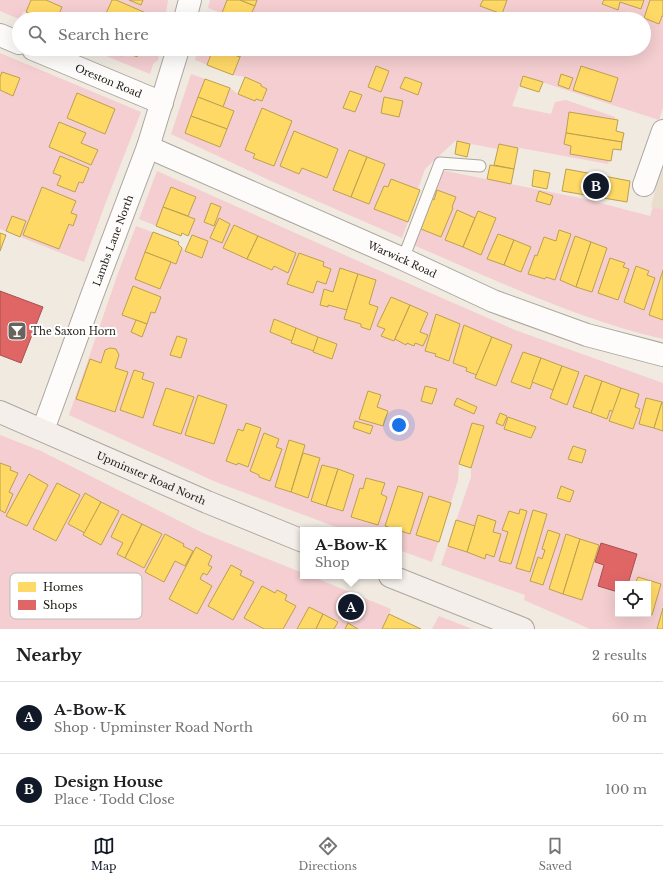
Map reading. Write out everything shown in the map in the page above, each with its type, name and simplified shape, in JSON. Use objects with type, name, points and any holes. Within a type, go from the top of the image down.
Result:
[{"type":"street","points":[[187,12],[190,0]]},
{"type":"street","points":[[0,35],[12,40]]},
{"type":"street","name":"Oreston Road","points":[[50,56],[162,103]]},
{"type":"street","name":"Lambs Lane North","points":[[43,430],[90,298],[148,147],[176,56]]},
{"type":"street","points":[[644,185],[663,131]]},
{"type":"street","name":"Warwick Road","points":[[148,147],[500,303],[587,335],[663,355]]},
{"type":"street","name":"Upminster Road North","points":[[0,412],[206,502],[300,540]]},
{"type":"street","points":[[398,579],[523,629]]},
{"type":"lane","points":[[403,259],[440,163],[480,166]]},
{"type":"shaded area","points":[[0,0],[168,0],[166,12],[24,11],[12,12],[12,16],[0,11]]},
{"type":"shaded area","points":[[210,0],[604,0],[602,5],[617,10],[620,2],[640,9],[644,0],[650,0],[646,12],[219,12],[208,8]]},
{"type":"shaded area","points":[[663,16],[663,107],[659,120],[523,76],[512,106],[551,114],[555,102],[566,100],[615,117],[615,119],[618,120],[616,131],[624,133],[621,150],[613,149],[611,161],[609,161],[608,164],[499,144],[498,149],[455,141],[425,169],[418,189],[420,190],[402,238],[271,181],[171,134],[191,74],[230,88],[238,94],[245,77],[233,75],[195,60],[196,56],[651,56],[651,21],[659,24]]},
{"type":"shaded area","points":[[0,53],[141,112],[84,262],[0,229]]},
{"type":"shaded area","points":[[106,56],[159,56],[158,60],[153,64],[150,74]]},
{"type":"shaded area","points":[[663,159],[663,209],[651,207]]},
{"type":"shaded area","points":[[441,170],[585,199],[650,216],[653,207],[663,209],[663,339],[630,331],[566,309],[411,244]]},
{"type":"shaded area","points":[[157,171],[515,330],[663,383],[663,629],[590,629],[524,600],[525,595],[441,565],[471,477],[471,467],[459,464],[458,480],[432,562],[402,551],[402,527],[336,527],[216,482],[69,415],[117,276],[136,226],[179,242],[178,244],[185,251],[192,235],[188,236],[182,233],[181,236],[139,219]]},
{"type":"shaded area","points":[[0,435],[41,451],[203,533],[300,572],[300,579],[318,579],[391,609],[389,614],[421,629],[0,629]]},
{"type":"shaded area","points":[[439,616],[472,629],[432,629]]},
{"type":"building: Homes","points":[[31,0],[46,0],[62,7],[60,12],[26,12]]},
{"type":"building: Homes","points":[[112,0],[116,0],[144,12],[107,12]]},
{"type":"building: Homes","points":[[129,0],[143,0],[141,5]]},
{"type":"building: Homes","points":[[227,0],[240,0],[255,6],[252,12],[222,12]]},
{"type":"building: Homes","points":[[240,0],[257,0],[255,6]]},
{"type":"building: Homes","points":[[483,0],[507,0],[503,12],[496,12],[480,6]]},
{"type":"building: Homes","points":[[604,0],[644,0],[641,9],[620,2],[618,10],[602,4]]},
{"type":"building: Homes","points":[[650,0],[663,0],[663,16],[659,24],[651,21],[651,12],[646,12]]},
{"type":"building: Homes","points":[[210,56],[240,57],[233,75],[207,65]]},
{"type":"building: Homes","points":[[376,66],[389,71],[381,92],[368,87]]},
{"type":"building: Homes","points":[[581,66],[618,78],[611,102],[573,90]]},
{"type":"building: Homes","points":[[2,72],[20,78],[13,96],[0,90],[0,77]]},
{"type":"building: Homes","points":[[561,74],[573,78],[569,89],[558,85]]},
{"type":"building: Homes","points":[[523,76],[543,82],[539,92],[520,86]]},
{"type":"building: Homes","points":[[245,77],[261,84],[261,86],[267,89],[262,101],[256,99],[255,101],[238,94]]},
{"type":"building: Homes","points":[[405,77],[422,83],[418,95],[400,88]]},
{"type":"building: Homes","points":[[205,79],[230,88],[223,107],[198,97]]},
{"type":"building: Homes","points":[[350,91],[362,95],[355,112],[343,108]]},
{"type":"building: Homes","points":[[77,93],[115,109],[105,134],[67,118]]},
{"type":"building: Homes","points":[[198,97],[234,111],[227,129],[191,116]]},
{"type":"building: Homes","points":[[384,97],[403,101],[399,117],[381,113]]},
{"type":"building: Homes","points":[[262,108],[292,121],[274,166],[253,158],[255,154],[245,150]]},
{"type":"building: Homes","points":[[569,112],[618,120],[616,131],[624,133],[622,142],[566,133]]},
{"type":"building: Homes","points":[[191,116],[227,129],[220,147],[185,133]]},
{"type":"building: Homes","points":[[59,122],[86,133],[81,143],[98,150],[91,165],[49,147]]},
{"type":"building: Homes","points":[[294,131],[338,149],[327,178],[302,168],[299,174],[280,166]]},
{"type":"building: Homes","points":[[566,133],[622,142],[621,150],[613,149],[611,161],[570,154],[571,146],[564,144]]},
{"type":"building: Homes","points":[[457,141],[470,144],[467,157],[455,154]]},
{"type":"building: Homes","points":[[499,144],[518,148],[514,169],[494,165]]},
{"type":"building: Homes","points":[[349,150],[367,157],[351,197],[333,190]]},
{"type":"building: Homes","points":[[60,156],[89,168],[83,183],[79,182],[75,192],[57,185],[61,176],[53,173]]},
{"type":"building: Homes","points":[[367,157],[385,164],[369,204],[351,197]]},
{"type":"building: Homes","points":[[490,165],[514,169],[511,184],[487,179]]},
{"type":"building: Homes","points":[[566,169],[630,181],[627,202],[562,191]]},
{"type":"building: Homes","points":[[534,170],[550,173],[547,189],[532,186]]},
{"type":"building: Homes","points":[[391,179],[420,190],[408,222],[374,209],[384,186],[388,187]]},
{"type":"building: Homes","points":[[42,187],[76,201],[71,213],[77,215],[73,226],[69,224],[59,249],[23,235]]},
{"type":"building: Homes","points":[[171,187],[196,197],[188,216],[163,207]]},
{"type":"building: Homes","points":[[437,190],[456,197],[441,237],[421,229],[432,199],[434,200]]},
{"type":"building: Homes","points":[[539,191],[553,196],[550,205],[536,201]]},
{"type":"building: Homes","points":[[211,203],[221,207],[214,226],[204,222]]},
{"type":"building: Homes","points":[[163,207],[195,219],[188,236],[182,233],[181,236],[156,226]]},
{"type":"building: Homes","points":[[457,210],[475,218],[463,247],[445,240]]},
{"type":"building: Homes","points":[[478,211],[496,218],[481,255],[463,247]]},
{"type":"building: Homes","points":[[12,216],[26,221],[20,237],[6,231]]},
{"type":"building: Homes","points":[[219,218],[230,224],[222,243],[210,238]]},
{"type":"building: Homes","points":[[234,225],[258,236],[247,259],[223,248]]},
{"type":"building: Homes","points":[[559,230],[571,234],[555,280],[528,274],[544,237],[556,241]]},
{"type":"building: Homes","points":[[153,232],[179,242],[178,244],[182,248],[176,264],[145,252]]},
{"type":"building: Homes","points":[[0,233],[6,235],[0,251]]},
{"type":"building: Homes","points":[[498,234],[514,240],[504,265],[487,259]]},
{"type":"building: Homes","points":[[192,235],[208,241],[202,258],[185,251]]},
{"type":"building: Homes","points":[[258,236],[296,253],[288,273],[274,266],[272,270],[247,259]]},
{"type":"building: Homes","points":[[575,236],[591,242],[576,287],[560,280]]},
{"type":"building: Homes","points":[[514,240],[531,247],[521,272],[504,265]]},
{"type":"building: Homes","points":[[591,242],[607,248],[592,292],[576,287]]},
{"type":"building: Homes","points":[[145,252],[171,262],[160,289],[135,279]]},
{"type":"building: Homes","points":[[299,253],[324,262],[323,266],[331,269],[326,284],[317,281],[313,293],[287,284]]},
{"type":"building: Homes","points":[[610,258],[625,263],[623,267],[629,269],[618,300],[598,293]]},
{"type":"building: Homes","points":[[636,266],[649,271],[647,275],[655,278],[644,310],[624,302]]},
{"type":"building: Homes","points":[[340,268],[358,274],[347,310],[328,305],[328,307],[320,305],[324,289],[333,292]]},
{"type":"building: Homes","points":[[663,270],[663,320],[649,315]]},
{"type":"building: Homes","points":[[358,274],[376,280],[369,304],[378,307],[370,330],[361,327],[361,324],[344,319]]},
{"type":"building: Homes","points":[[133,286],[161,297],[155,313],[151,312],[147,324],[122,315]]},
{"type":"building: Homes","points":[[391,297],[410,305],[394,341],[381,336],[385,329],[377,326]]},
{"type":"building: Homes","points":[[410,305],[428,313],[420,332],[428,335],[423,346],[415,343],[414,346],[407,343],[406,345],[395,339]]},
{"type":"building: Homes","points":[[436,314],[460,324],[449,361],[435,356],[436,354],[425,351]]},
{"type":"building: Homes","points":[[274,319],[296,328],[292,341],[270,332]]},
{"type":"building: Homes","points":[[136,320],[147,324],[142,337],[131,332]]},
{"type":"building: Homes","points":[[464,325],[492,337],[477,375],[466,371],[467,368],[453,363]]},
{"type":"building: Homes","points":[[296,328],[318,337],[314,351],[291,343]]},
{"type":"building: Homes","points":[[177,336],[187,339],[181,358],[170,355]]},
{"type":"building: Homes","points":[[318,337],[337,344],[332,359],[313,352]]},
{"type":"building: Homes","points":[[492,337],[512,345],[496,386],[475,378]]},
{"type":"building: Homes","points":[[110,348],[116,349],[119,355],[115,368],[128,372],[115,412],[76,399],[90,359],[101,363],[105,350]]},
{"type":"building: Homes","points":[[523,352],[541,358],[530,389],[511,382]]},
{"type":"building: Homes","points":[[541,358],[562,366],[553,390],[532,382]]},
{"type":"building: Homes","points":[[562,366],[579,372],[567,405],[550,398]]},
{"type":"building: Homes","points":[[134,370],[144,373],[142,379],[154,383],[143,418],[120,410]]},
{"type":"building: Homes","points":[[585,375],[602,381],[591,413],[573,407]]},
{"type":"building: Homes","points":[[602,381],[621,388],[613,412],[610,410],[607,419],[591,413]]},
{"type":"building: Homes","points":[[425,386],[437,389],[432,404],[421,401]]},
{"type":"building: Homes","points":[[166,388],[194,397],[181,434],[153,425]]},
{"type":"building: Homes","points":[[621,388],[639,394],[635,407],[640,409],[633,429],[609,421]]},
{"type":"building: Homes","points":[[368,391],[381,395],[377,407],[388,411],[383,426],[359,419]]},
{"type":"building: Homes","points":[[198,395],[227,405],[214,444],[185,435]]},
{"type":"building: Homes","points":[[457,398],[477,407],[474,414],[454,405]]},
{"type":"building: Homes","points":[[646,398],[662,402],[654,428],[639,424]]},
{"type":"building: Homes","points":[[662,402],[663,403],[663,431],[654,428]]},
{"type":"building: Homes","points":[[500,413],[507,416],[503,426],[496,423]]},
{"type":"building: Homes","points":[[508,417],[536,427],[531,438],[504,429]]},
{"type":"building: Homes","points":[[355,421],[373,426],[370,434],[353,428]]},
{"type":"building: Homes","points":[[246,423],[261,428],[248,467],[238,463],[237,465],[226,461],[238,429],[243,431]]},
{"type":"building: Homes","points":[[472,423],[484,426],[471,468],[459,464]]},
{"type":"building: Homes","points":[[264,433],[279,439],[276,447],[282,449],[270,481],[259,477],[259,475],[250,471]]},
{"type":"building: Homes","points":[[289,440],[305,445],[291,492],[275,487]]},
{"type":"building: Homes","points":[[573,446],[586,450],[582,463],[568,459]]},
{"type":"building: Homes","points":[[303,453],[320,458],[308,498],[291,492]]},
{"type":"building: Homes","points":[[0,463],[11,467],[10,470],[18,473],[9,492],[13,494],[5,513],[0,510]]},
{"type":"building: Homes","points":[[322,465],[338,469],[326,506],[311,501]]},
{"type":"building: Homes","points":[[338,469],[354,475],[343,511],[326,506]]},
{"type":"building: Homes","points":[[29,474],[48,485],[27,526],[6,516]]},
{"type":"building: Homes","points":[[366,478],[385,483],[381,494],[387,497],[378,525],[351,517],[360,488],[363,489]]},
{"type":"building: Homes","points":[[57,483],[80,495],[56,541],[33,529]]},
{"type":"building: Homes","points":[[398,486],[423,493],[410,534],[402,531],[402,527],[385,526]]},
{"type":"building: Homes","points":[[561,486],[574,491],[570,502],[557,498]]},
{"type":"building: Homes","points":[[85,493],[101,502],[85,533],[68,524]]},
{"type":"building: Homes","points":[[429,496],[451,503],[439,542],[416,535]]},
{"type":"building: Homes","points":[[101,502],[119,511],[101,545],[83,535]]},
{"type":"building: Homes","points":[[520,509],[527,511],[511,564],[499,561],[508,532],[502,530],[509,511],[519,514]]},
{"type":"building: Homes","points":[[533,510],[547,514],[530,572],[516,568]]},
{"type":"building: Homes","points":[[122,514],[142,524],[125,558],[117,554],[123,543],[111,537]]},
{"type":"building: Homes","points":[[478,515],[496,521],[493,532],[501,534],[494,557],[486,554],[485,559],[467,552]]},
{"type":"building: Homes","points":[[456,520],[475,526],[467,552],[448,546]]},
{"type":"building: Homes","points":[[142,524],[162,534],[144,568],[125,558]]},
{"type":"building: Homes","points":[[548,530],[560,534],[543,585],[530,581],[538,557],[542,559],[545,550],[542,549]]},
{"type":"building: Homes","points":[[165,534],[184,544],[183,546],[193,551],[185,566],[175,561],[164,582],[145,572]]},
{"type":"building: Homes","points":[[566,534],[580,539],[563,594],[549,589]]},
{"type":"building: Homes","points":[[580,539],[599,545],[582,600],[563,594]]},
{"type":"building: Homes","points":[[196,547],[212,556],[208,565],[212,567],[207,575],[203,573],[200,579],[212,586],[197,614],[169,599]]},
{"type":"building: Homes","points":[[231,565],[242,571],[240,575],[254,582],[233,620],[208,606]]},
{"type":"building: Homes","points":[[638,577],[661,584],[652,615],[651,581],[636,581]]},
{"type":"building: Homes","points":[[262,586],[275,593],[277,590],[287,595],[285,600],[296,606],[283,629],[264,629],[244,618]]},
{"type":"building: Homes","points":[[309,607],[323,614],[316,629],[297,629]]},
{"type":"building: Homes","points":[[663,608],[663,629],[657,629]]},
{"type":"building: Homes","points":[[323,614],[338,622],[334,629],[316,629]]},
{"type":"building: Homes","points":[[389,614],[421,629],[382,629]]},
{"type":"building: Homes","points":[[348,623],[358,629],[345,629]]},
{"type":"building: Shops","name":"The Saxon Horn","points":[[0,291],[43,307],[21,363],[0,355]]},
{"type":"building: Shops","points":[[601,543],[637,554],[629,581],[615,581],[615,591],[598,586],[604,565],[595,562]]},
{"type":"building: Shops","points":[[353,593],[361,597],[348,621],[340,617]]},
{"type":"place","name":"Design House","points":[[596,186]]},
{"type":"place","name":"The Saxon Horn","points":[[17,331]]},
{"type":"place","name":"A-Bow-K","points":[[351,607]]}]
